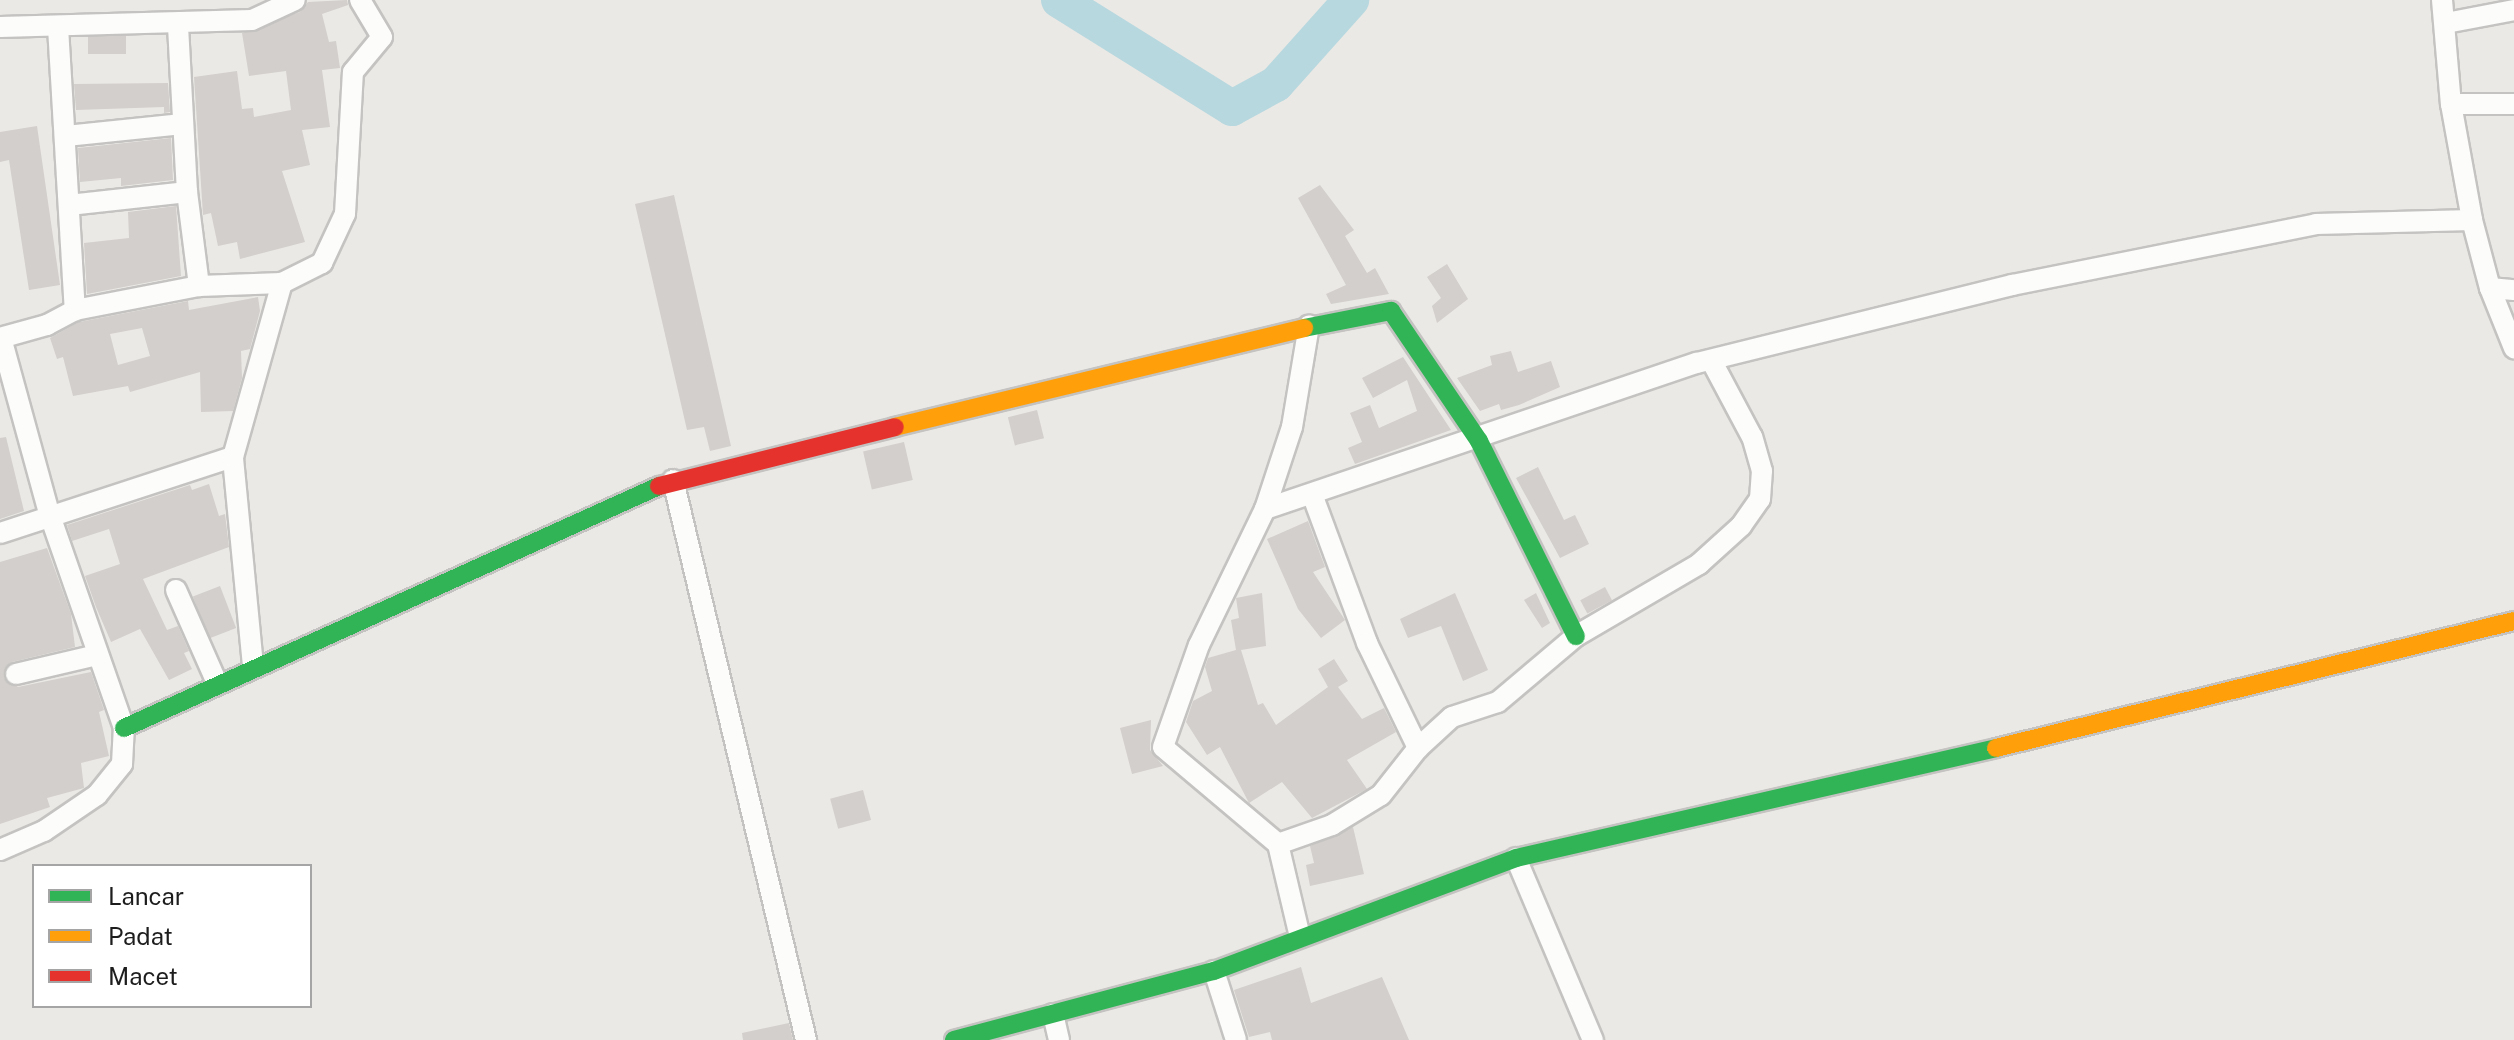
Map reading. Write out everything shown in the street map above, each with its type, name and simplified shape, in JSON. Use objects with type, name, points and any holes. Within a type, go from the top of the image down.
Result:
[{"type":"street","points":[[0,27],[178,26],[252,20],[295,0]]},
{"type":"street","points":[[0,850],[44,831],[97,795],[122,764],[124,728],[49,513],[0,338],[47,325],[75,310],[199,286],[282,283],[322,263],[345,214],[353,72],[382,37],[360,0]]},
{"type":"street","points":[[2442,0],[2451,104],[2472,220],[2490,288],[2514,348]]},
{"type":"street","points":[[2445,36],[2514,10]]},
{"type":"street","points":[[178,26],[187,192],[199,286]]},
{"type":"street","points":[[58,27],[75,310]]},
{"type":"street","points":[[2451,104],[2514,104]]},
{"type":"street","points":[[66,136],[182,124]]},
{"type":"street","points":[[69,205],[187,192]]},
{"type":"street","points":[[1265,509],[1479,441],[1711,360],[2012,285],[2316,224],[2472,220]]},
{"type":"street","points":[[253,666],[233,457],[282,283]]},
{"type":"street","points":[[2490,288],[2514,290]]},
{"type":"street","points":[[124,728],[253,666],[673,480],[1309,325],[1391,311],[1479,441],[1576,636]]},
{"type":"street","points":[[1300,937],[1278,844],[1163,747],[1199,645],[1265,509],[1292,427],[1309,325]]},
{"type":"street","points":[[1278,844],[1332,825],[1381,795],[1418,748],[1452,717],[1498,702],[1576,636],[1699,564],[1741,526],[1760,499],[1762,471],[1752,437],[1711,360]]},
{"type":"street","points":[[0,533],[49,513],[233,457]]},
{"type":"street","points":[[673,480],[806,1040]]},
{"type":"street","points":[[1312,494],[1367,643],[1418,748]]},
{"type":"street","points":[[176,590],[217,683]]},
{"type":"street","points":[[954,1040],[1214,971],[1516,858],[1916,768],[2514,621]]},
{"type":"street","points":[[16,674],[97,655]]},
{"type":"street","points":[[1516,858],[1593,1040]]},
{"type":"street","points":[[1214,971],[1236,1040]]},
{"type":"street","points":[[1053,1014],[1059,1040]]},
{"type":"building","points":[[347,0],[348,5],[322,14],[329,42],[336,41],[340,68],[322,70],[330,127],[302,130],[310,165],[282,171],[305,242],[240,259],[237,242],[218,246],[211,213],[203,215],[194,77],[237,71],[242,109],[253,108],[254,117],[291,110],[286,71],[249,76],[242,33],[300,12],[308,2]]},
{"type":"building","points":[[88,36],[126,36],[126,54],[88,54]]},
{"type":"building","points":[[168,83],[170,112],[164,113],[164,107],[76,110],[74,84]]},
{"type":"building","points":[[37,126],[60,285],[29,290],[9,160],[0,162],[0,132]]},
{"type":"building","points":[[171,138],[173,180],[121,186],[121,178],[80,182],[78,148]]},
{"type":"building","points":[[1320,185],[1354,230],[1345,236],[1367,273],[1375,268],[1389,294],[1331,304],[1326,294],[1346,285],[1298,198]]},
{"type":"building","points":[[674,195],[731,446],[710,451],[704,427],[687,430],[635,204]]},
{"type":"building","points":[[176,206],[181,276],[87,294],[84,243],[129,238],[128,212]]},
{"type":"building","points":[[1447,264],[1468,299],[1437,323],[1432,306],[1441,298],[1427,277]]},
{"type":"building","points":[[258,297],[260,311],[250,349],[241,351],[242,378],[233,411],[201,412],[200,372],[130,392],[128,386],[73,396],[63,357],[57,359],[50,338],[79,322],[188,301],[189,310]],"holes":[[[142,328],[150,356],[118,365],[110,334]]]},
{"type":"building","points":[[1511,351],[1518,372],[1551,361],[1560,387],[1519,405],[1501,410],[1499,404],[1480,411],[1457,378],[1492,365],[1490,356]]},
{"type":"building","points":[[1403,357],[1451,430],[1355,464],[1348,448],[1362,442],[1350,413],[1370,405],[1379,428],[1417,411],[1407,380],[1373,398],[1362,378]]},
{"type":"building","points":[[1037,410],[1044,438],[1015,445],[1008,417]]},
{"type":"building","points":[[6,437],[24,511],[0,519],[0,438]]},
{"type":"building","points":[[904,442],[913,480],[872,489],[863,451]]},
{"type":"building","points":[[1538,467],[1564,520],[1575,515],[1589,544],[1560,558],[1516,478]]},
{"type":"building","points":[[209,484],[219,516],[225,514],[229,547],[143,579],[167,630],[178,626],[189,651],[184,653],[192,669],[169,680],[140,629],[111,642],[96,607],[85,576],[120,564],[109,529],[72,541],[67,525],[190,485],[192,490]]},
{"type":"building","points":[[1308,521],[1325,567],[1313,572],[1345,620],[1321,638],[1298,609],[1267,539]]},
{"type":"building","points":[[47,548],[71,614],[75,647],[12,662],[4,678],[18,687],[91,672],[104,710],[99,712],[109,756],[81,763],[84,788],[47,798],[50,807],[0,824],[0,562]]},
{"type":"building","points":[[220,586],[236,628],[209,638],[193,596]]},
{"type":"building","points":[[1605,587],[1612,600],[1587,613],[1580,600]]},
{"type":"building","points":[[1262,593],[1266,646],[1241,650],[1258,705],[1263,703],[1276,725],[1328,687],[1318,669],[1334,659],[1348,681],[1338,687],[1362,719],[1384,708],[1396,732],[1347,760],[1367,789],[1312,818],[1282,782],[1249,803],[1220,747],[1207,755],[1186,722],[1193,701],[1212,691],[1205,667],[1208,658],[1236,650],[1231,620],[1239,618],[1236,598]]},
{"type":"building","points":[[1455,593],[1488,670],[1463,681],[1441,626],[1408,638],[1400,619]]},
{"type":"building","points":[[1536,593],[1550,623],[1542,628],[1524,600]]},
{"type":"building","points":[[1151,720],[1150,750],[1163,766],[1132,774],[1120,728]]},
{"type":"building","points":[[863,790],[871,820],[838,829],[830,799]]},
{"type":"building","points":[[1353,827],[1364,874],[1310,886],[1306,865],[1314,863],[1310,846]]},
{"type":"building","points":[[1301,967],[1311,1003],[1382,977],[1409,1040],[1272,1040],[1270,1032],[1249,1037],[1234,990]]},
{"type":"building","points":[[789,1023],[793,1040],[743,1040],[742,1033]]},
{"type":"waterway","points":[[1059,0],[1232,108],[1276,84],[1351,0]]},
{"type":"traffic: fast","points":[[1304,328],[1391,311],[1479,441],[1576,636]]},
{"type":"traffic: fast","points":[[124,728],[659,486]]},
{"type":"traffic: fast","points":[[954,1040],[1214,971],[1516,858],[1996,748]]},
{"type":"traffic: slow","points":[[895,427],[1304,328]]},
{"type":"traffic: slow","points":[[1996,748],[2514,621]]},
{"type":"traffic: jam","points":[[659,486],[895,427]]}]
